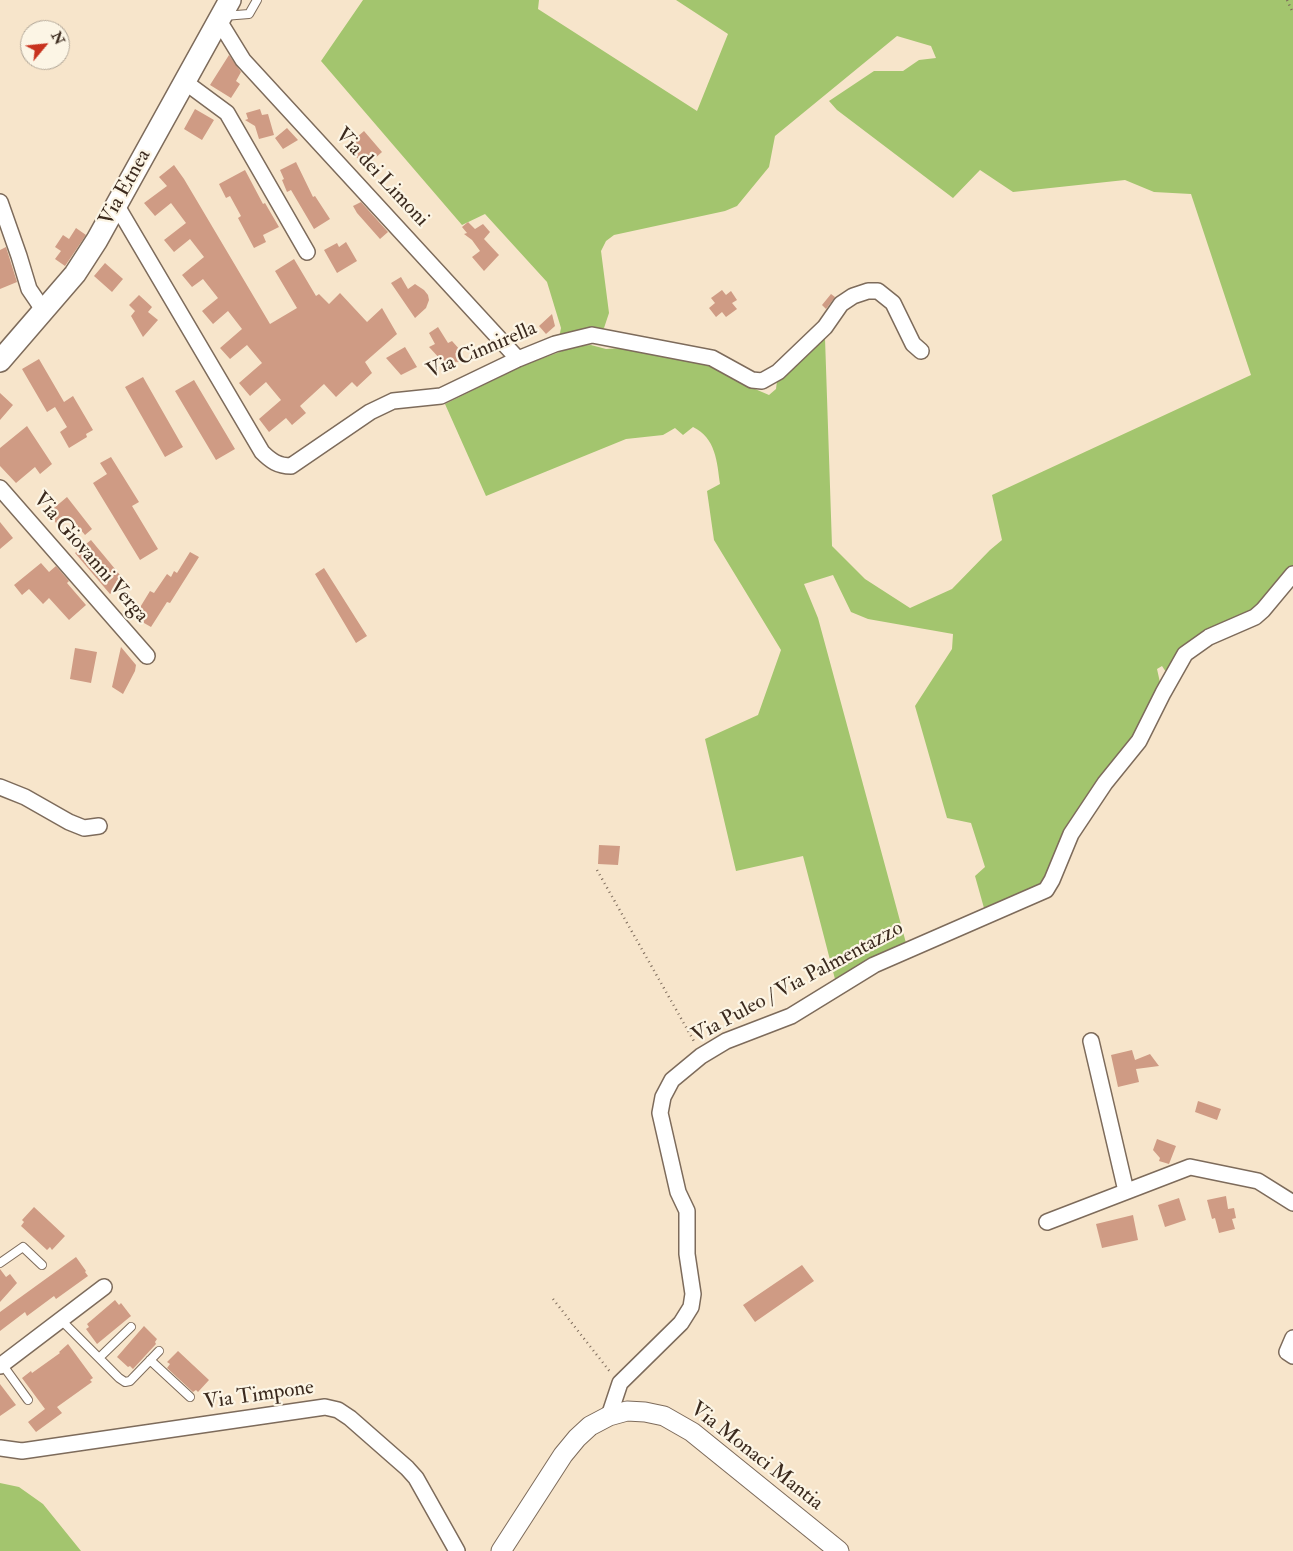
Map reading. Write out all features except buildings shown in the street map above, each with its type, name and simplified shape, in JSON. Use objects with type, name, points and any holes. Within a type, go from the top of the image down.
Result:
[{"type":"main road","name":"Via Etnea","points":[[0,361],[75,274],[97,240],[223,12]]},
{"type":"street","name":"Via dei Limoni","points":[[223,12],[243,60],[518,359]]},
{"type":"street","points":[[185,82],[228,113],[307,252]]},
{"type":"street","points":[[0,202],[20,256],[29,289],[44,311]]},
{"type":"street","name":"Via Cinnirella","points":[[117,206],[262,452],[272,462],[283,466],[291,466],[370,412],[393,401],[446,394],[518,359],[555,344],[592,335],[712,358],[752,380],[762,381],[778,372],[825,327],[841,304],[853,296],[868,291],[878,291],[893,303],[913,344],[921,350]]},
{"type":"street","name":"Via Giovanni Verga","points":[[0,488],[147,656]]},
{"type":"street","name":"Via Puleo / Via Palmentazzo","points":[[610,1416],[617,1380],[681,1323],[692,1307],[693,1294],[687,1254],[687,1211],[678,1192],[660,1113],[663,1098],[672,1080],[699,1051],[791,1016],[874,965],[1046,890],[1071,834],[1105,783],[1139,741],[1185,654],[1209,637],[1255,617],[1293,574]]},
{"type":"street","points":[[0,787],[24,797],[69,822],[84,828],[99,826]]},
{"type":"street","points":[[1091,1041],[1126,1192]]},
{"type":"street","points":[[1047,1222],[1190,1167],[1258,1181],[1293,1203]]},
{"type":"street","points":[[1,1365],[104,1287]]},
{"type":"street","points":[[1293,1338],[1287,1352],[1293,1356]]},
{"type":"street","name":"Via Timpone","points":[[0,1448],[22,1451],[326,1407],[338,1410],[350,1418],[416,1478],[457,1551]]},
{"type":"street","name":"Via Monaci Mantia","points":[[610,1416],[627,1411],[645,1412],[664,1416],[692,1432],[839,1551]]},
{"type":"street","points":[[501,1551],[563,1455],[590,1426],[610,1416]]},
{"type":"lane","points":[[223,12],[249,14],[257,0]]},
{"type":"lane","points":[[0,1263],[23,1247],[42,1265]]},
{"type":"lane","points":[[61,1320],[125,1382],[130,1380],[159,1351]]},
{"type":"lane","points":[[99,1358],[131,1328]]},
{"type":"lane","points":[[150,1360],[190,1397]]},
{"type":"lane","points":[[1,1365],[28,1400]]},
{"type":"path","points":[[1287,0],[1293,13]]},
{"type":"path","points":[[597,870],[699,1051]]},
{"type":"path","points":[[553,1299],[617,1380]]},
{"type":"green space","points":[[363,0],[539,0],[538,9],[697,111],[728,34],[676,0],[1293,0],[1293,567],[1261,606],[1171,666],[1166,672],[1162,666],[1157,669],[1161,687],[1135,737],[1043,884],[984,908],[975,876],[985,867],[971,823],[947,818],[915,706],[952,649],[953,634],[868,619],[851,612],[833,575],[804,584],[818,618],[906,943],[836,983],[803,856],[736,871],[705,739],[758,715],[781,650],[714,540],[707,491],[720,484],[718,467],[711,444],[701,432],[693,427],[683,435],[675,428],[663,435],[626,439],[486,496],[445,404],[524,365],[576,346],[591,345],[606,349],[623,348],[709,364],[769,395],[776,389],[777,381],[825,338],[832,546],[865,579],[910,608],[952,589],[1002,540],[992,495],[1251,375],[1191,194],[1154,192],[1125,180],[1013,192],[980,170],[953,198],[837,110],[829,101],[874,71],[903,71],[919,60],[936,58],[931,46],[897,36],[775,136],[769,167],[737,206],[725,211],[614,235],[606,241],[601,251],[609,313],[604,328],[593,328],[559,338],[561,328],[547,282],[485,214],[462,225],[321,61]]},
{"type":"green space","points":[[0,1483],[19,1487],[43,1504],[81,1551],[0,1551]]}]
